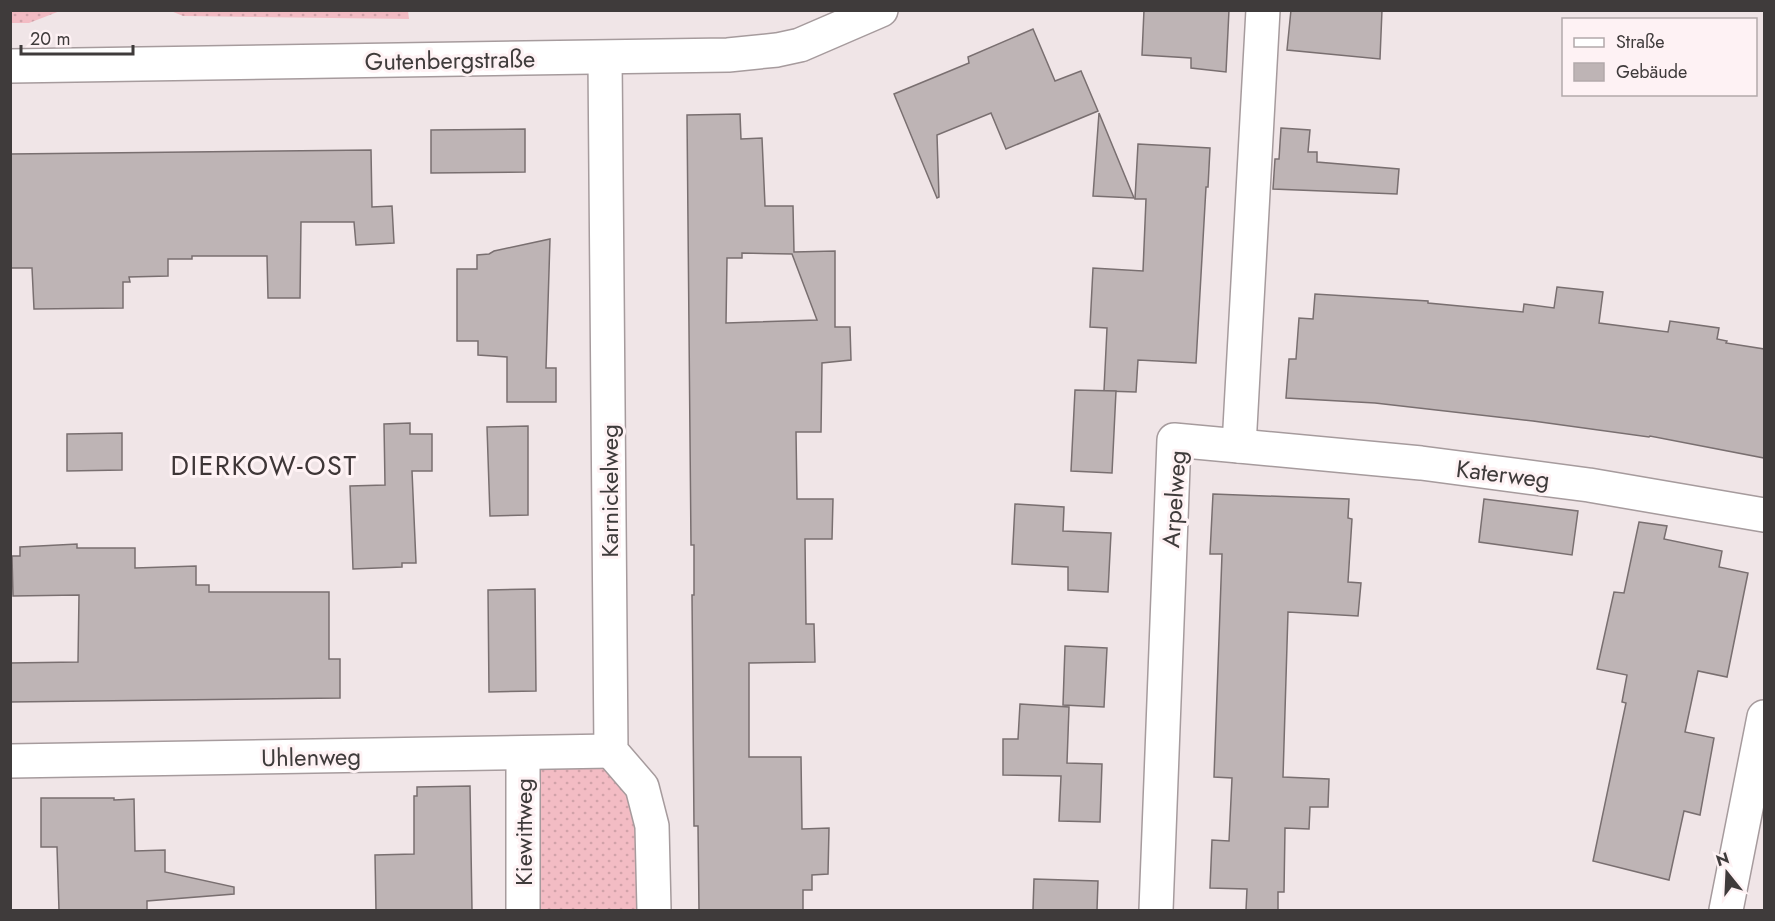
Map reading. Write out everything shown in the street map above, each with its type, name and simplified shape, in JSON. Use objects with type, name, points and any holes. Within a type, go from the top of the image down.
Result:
[{"type":"street","name":"Gutenbergstraße","points":[[10,66],[728,55],[800,45],[881,10]]},
{"type":"street","points":[[1239,446],[1263,10]]},
{"type":"street","name":"Karnickelweg","points":[[605,58],[611,751]]},
{"type":"street","name":"Arpelweg","points":[[1156,910],[1174,440],[1239,446]]},
{"type":"street","name":"Katerweg","points":[[1239,446],[1421,463],[1567,482],[1764,515]]},
{"type":"street","points":[[1726,910],[1764,717]]},
{"type":"street","points":[[611,751],[642,787],[652,826],[654,910]]},
{"type":"street","name":"Uhlenweg","points":[[10,761],[611,751]]},
{"type":"street","name":"Kiewittweg","points":[[523,754],[523,910]]},
{"type":"shaded area","points":[[10,11],[60,11],[29,23],[11,23]]},
{"type":"shaded area","points":[[171,11],[408,11],[409,19],[183,16]]},
{"type":"shaded area","points":[[611,751],[642,787],[654,910],[523,910],[523,754]]},
{"type":"building","points":[[1144,10],[1229,10],[1226,72],[1191,68],[1191,58],[1142,55]]},
{"type":"building","points":[[1291,10],[1382,10],[1380,59],[1287,50]]},
{"type":"building","points":[[1033,29],[1055,81],[1081,71],[1098,111],[1006,149],[991,113],[937,135],[939,197],[937,198],[894,94],[969,63],[968,57]]},
{"type":"building","points":[[1099,113],[1134,198],[1093,196]]},
{"type":"building","points":[[740,114],[741,139],[762,138],[765,206],[793,206],[794,252],[835,251],[835,327],[850,327],[851,360],[822,363],[821,432],[796,432],[797,499],[833,499],[832,539],[805,539],[806,624],[814,624],[815,662],[749,663],[749,757],[801,757],[802,829],[829,828],[828,874],[812,875],[812,890],[803,890],[803,910],[699,910],[698,826],[694,826],[692,595],[694,595],[694,545],[691,545],[687,115]],"holes":[[[742,253],[792,254],[817,320],[726,323],[727,258],[742,258]]]},
{"type":"building","points":[[1281,128],[1310,130],[1308,152],[1317,152],[1317,162],[1399,169],[1397,194],[1273,189],[1275,159],[1279,159]]},
{"type":"building","points":[[525,129],[525,172],[431,173],[431,130]]},
{"type":"building","points":[[1138,144],[1210,148],[1196,363],[1138,360],[1136,392],[1104,391],[1107,328],[1090,327],[1093,268],[1143,271],[1146,199],[1135,199]]},
{"type":"building","points":[[371,150],[372,207],[392,206],[394,243],[356,245],[354,222],[301,222],[300,298],[268,298],[267,256],[192,256],[192,259],[168,259],[168,276],[129,277],[130,282],[123,282],[123,308],[34,309],[32,268],[10,268],[10,154]]},
{"type":"building","points":[[550,239],[546,368],[556,368],[556,402],[507,402],[507,357],[478,355],[478,341],[457,341],[457,269],[477,269],[477,255]]},
{"type":"building","points":[[1557,287],[1603,292],[1599,323],[1668,332],[1670,321],[1719,328],[1717,339],[1727,341],[1726,343],[1764,349],[1764,458],[1650,436],[1533,421],[1375,403],[1286,398],[1289,359],[1296,359],[1299,318],[1313,319],[1315,294],[1428,301],[1428,303],[1523,312],[1524,304],[1554,308]]},
{"type":"building","points":[[1075,390],[1116,391],[1112,473],[1071,471]]},
{"type":"building","points":[[410,423],[410,434],[432,434],[432,471],[412,471],[416,563],[402,563],[402,567],[353,569],[350,486],[385,485],[384,424]]},
{"type":"building","points":[[528,426],[528,515],[490,516],[487,427]]},
{"type":"building","points":[[122,433],[122,470],[67,471],[67,434]]},
{"type":"building","points":[[1213,494],[1349,499],[1348,518],[1352,519],[1348,582],[1361,583],[1358,616],[1288,612],[1283,777],[1329,779],[1328,807],[1310,807],[1309,829],[1285,828],[1284,892],[1278,892],[1278,910],[1246,910],[1247,889],[1210,888],[1212,840],[1229,841],[1232,778],[1214,777],[1222,554],[1210,554]]},
{"type":"building","points":[[1484,499],[1578,511],[1572,555],[1479,542]]},
{"type":"building","points":[[1015,504],[1064,507],[1063,531],[1111,533],[1108,592],[1068,590],[1068,567],[1012,564]]},
{"type":"building","points":[[1639,522],[1667,526],[1664,539],[1722,551],[1719,567],[1748,573],[1727,677],[1698,671],[1685,732],[1714,738],[1700,815],[1684,811],[1669,880],[1593,861],[1626,703],[1622,702],[1627,675],[1597,669],[1614,592],[1624,593]]},
{"type":"building","points":[[77,544],[77,548],[135,548],[135,568],[196,566],[196,585],[209,585],[209,592],[329,592],[329,659],[340,659],[340,698],[10,702],[10,663],[78,662],[79,595],[13,596],[12,556],[20,556],[20,547]]},
{"type":"building","points":[[535,589],[536,691],[489,692],[488,590]]},
{"type":"building","points":[[1065,646],[1107,648],[1104,707],[1063,705]]},
{"type":"building","points":[[1020,704],[1069,707],[1067,763],[1102,764],[1100,822],[1059,821],[1061,776],[1003,775],[1003,739],[1018,739]]},
{"type":"building","points":[[470,786],[472,910],[376,910],[375,855],[414,854],[414,796],[417,796],[417,787]]},
{"type":"building","points":[[41,798],[134,799],[135,851],[165,850],[165,872],[234,887],[234,894],[147,901],[147,910],[59,910],[57,847],[41,847]]},
{"type":"building","points":[[1034,879],[1098,881],[1097,910],[1033,910]]},
{"type":"district","name":"DIERKOW-OST","points":[[264,465]]}]
